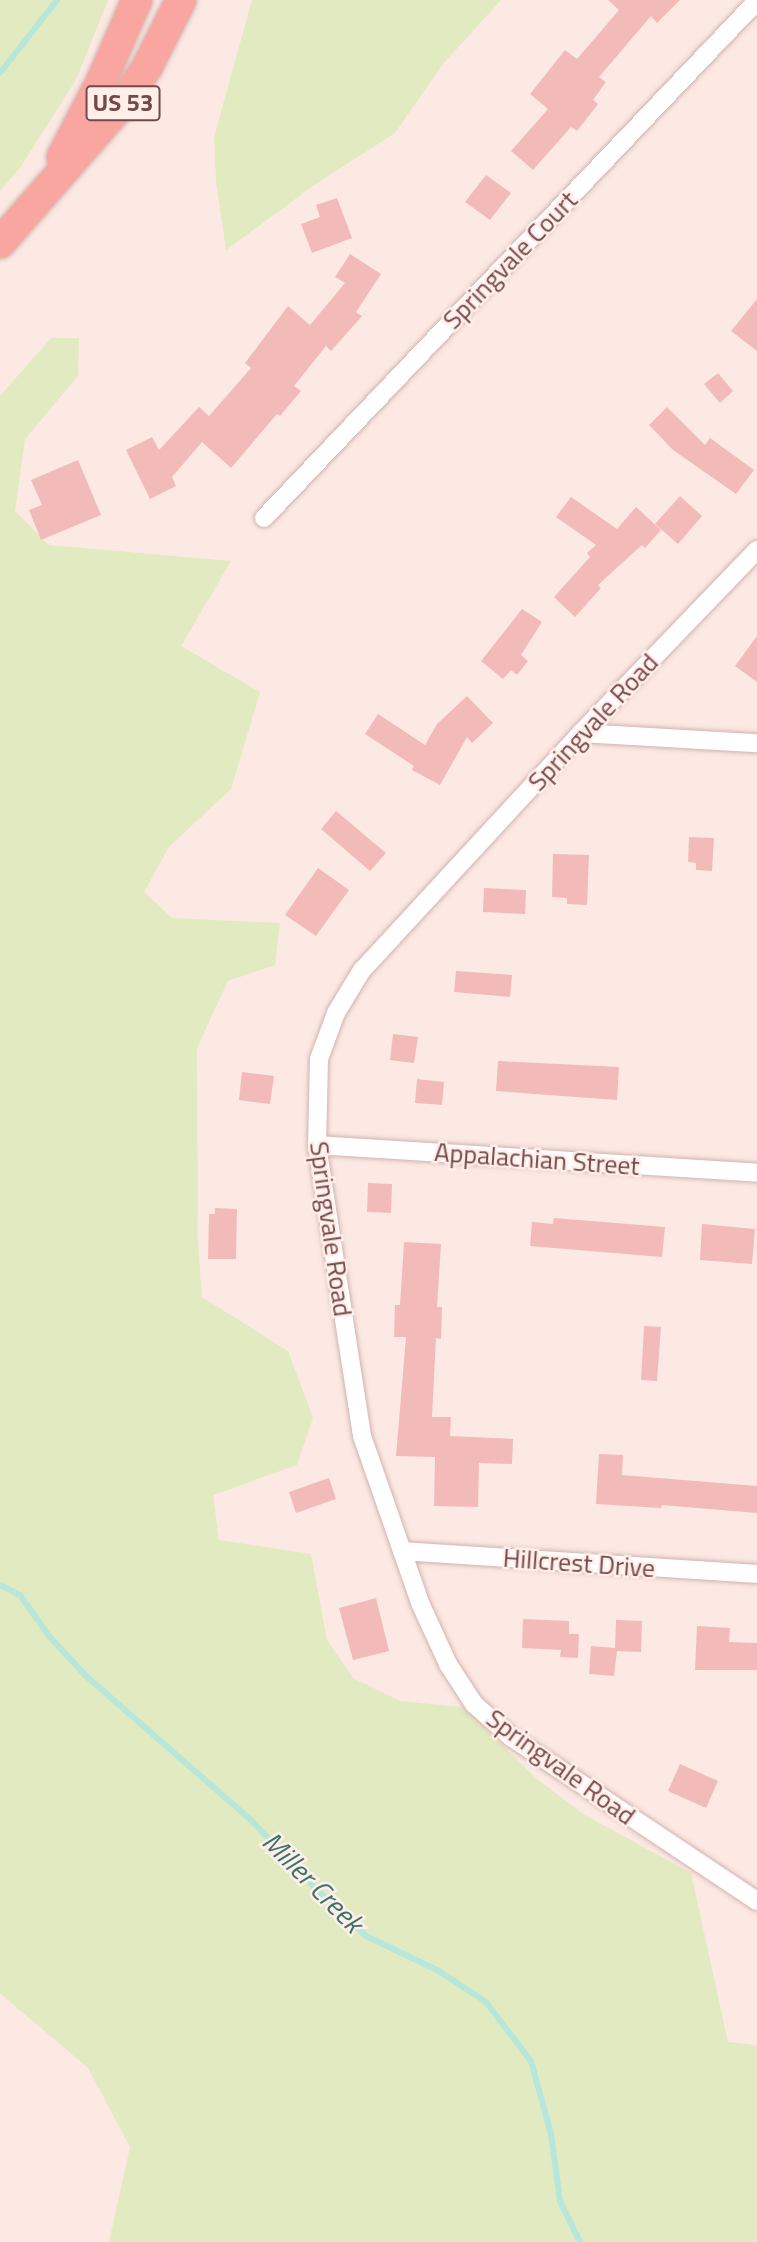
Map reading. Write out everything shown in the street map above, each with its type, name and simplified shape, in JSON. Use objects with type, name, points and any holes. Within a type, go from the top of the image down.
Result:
[{"type":"highway","name":"US 53","points":[[44,192],[102,80],[137,0]]},
{"type":"highway","name":"US 53","points":[[0,243],[125,100],[147,67],[181,0]]},
{"type":"street","name":"Springvale Court","points":[[264,518],[757,1]]},
{"type":"street","name":"Springvale Road","points":[[757,550],[581,733],[362,970],[336,1013],[319,1059],[317,1145],[362,1436],[402,1552],[448,1664],[474,1704],[511,1737],[757,1902]]},
{"type":"street","points":[[581,733],[757,743]]},
{"type":"street","name":"Appalachian Street","points":[[317,1145],[757,1173]]},
{"type":"street","name":"Hillcrest Drive","points":[[402,1552],[757,1574]]},
{"type":"green space","points":[[0,0],[108,0],[77,78],[20,168],[0,191]]},
{"type":"green space","points":[[252,0],[501,0],[443,64],[395,133],[313,186],[226,250],[216,182],[214,137]]},
{"type":"green space","points":[[51,338],[79,338],[78,376],[25,439],[15,511],[49,545],[231,561],[181,646],[260,692],[231,789],[169,847],[144,892],[172,918],[280,923],[275,965],[228,981],[197,1048],[198,1243],[202,1297],[288,1351],[313,1418],[297,1465],[213,1495],[219,1540],[311,1554],[327,1640],[353,1678],[400,1701],[463,1707],[536,1778],[583,1814],[691,1873],[728,2042],[757,2045],[757,2242],[109,2242],[130,2147],[88,2068],[0,1993],[0,396]]},
{"type":"building","points":[[608,0],[680,0],[657,23],[651,16],[599,77],[606,82],[593,100],[598,104],[577,131],[571,127],[533,170],[511,151],[548,109],[530,94],[565,50],[577,59],[619,10]]},
{"type":"building","points":[[486,175],[511,193],[490,220],[465,202]]},
{"type":"building","points":[[337,198],[352,238],[312,253],[301,224],[320,217],[316,205]]},
{"type":"building","points":[[350,254],[381,274],[356,312],[362,316],[331,351],[326,346],[294,386],[301,391],[280,416],[277,414],[231,468],[202,442],[172,477],[176,486],[150,499],[126,450],[152,437],[159,450],[199,407],[209,416],[251,368],[245,363],[288,306],[310,325],[345,283],[335,277]]},
{"type":"building","points":[[757,299],[757,351],[731,331]]},
{"type":"building","points":[[718,373],[733,391],[720,403],[704,384]]},
{"type":"building","points":[[667,407],[705,445],[710,438],[754,470],[736,494],[673,450],[649,425]]},
{"type":"building","points":[[78,460],[101,515],[41,540],[29,510],[42,505],[31,480]]},
{"type":"building","points":[[680,496],[702,516],[678,544],[655,524]]},
{"type":"building","points":[[571,497],[617,529],[636,507],[661,530],[645,548],[642,545],[598,585],[601,588],[575,617],[554,597],[590,557],[587,553],[596,545],[556,517]]},
{"type":"building","points":[[522,609],[542,622],[521,655],[528,661],[517,675],[511,670],[503,679],[481,661]]},
{"type":"building","points":[[757,636],[757,682],[735,666]]},
{"type":"building","points":[[467,696],[493,723],[472,743],[467,737],[440,785],[412,770],[414,766],[365,734],[378,714],[425,745],[437,724]]},
{"type":"building","points":[[336,811],[386,853],[370,871],[321,829]]},
{"type":"building","points":[[689,837],[714,838],[712,871],[696,870],[696,863],[688,862]]},
{"type":"building","points":[[553,854],[589,855],[587,905],[567,904],[567,898],[552,897]]},
{"type":"building","points":[[318,868],[349,890],[316,936],[285,915]]},
{"type":"building","points":[[484,888],[526,890],[525,914],[483,912]]},
{"type":"building","points":[[456,971],[512,975],[510,997],[454,992]]},
{"type":"building","points":[[393,1034],[418,1037],[414,1063],[390,1060]]},
{"type":"building","points":[[498,1061],[619,1067],[617,1100],[496,1091]]},
{"type":"building","points":[[242,1072],[274,1076],[270,1104],[239,1100]]},
{"type":"building","points":[[417,1079],[444,1082],[442,1105],[415,1103]]},
{"type":"building","points":[[368,1183],[392,1184],[391,1213],[367,1212]]},
{"type":"building","points":[[215,1208],[237,1209],[236,1259],[208,1259],[209,1214],[215,1214]]},
{"type":"building","points":[[554,1218],[665,1227],[662,1257],[530,1246],[532,1222],[553,1224]]},
{"type":"building","points":[[702,1224],[755,1229],[752,1264],[700,1260]]},
{"type":"building","points":[[404,1242],[441,1244],[437,1307],[442,1307],[441,1339],[436,1338],[432,1417],[451,1417],[450,1436],[513,1439],[512,1464],[479,1463],[478,1507],[434,1506],[435,1457],[396,1456],[406,1337],[394,1337],[395,1305],[400,1305]]},
{"type":"building","points":[[644,1326],[661,1327],[657,1381],[641,1380]]},
{"type":"building","points":[[599,1454],[623,1455],[622,1475],[757,1486],[757,1513],[662,1505],[661,1508],[596,1504]]},
{"type":"building","points":[[329,1478],[336,1499],[296,1513],[289,1492]]},
{"type":"building","points":[[376,1598],[389,1651],[353,1660],[339,1608]]},
{"type":"building","points":[[523,1619],[569,1621],[569,1634],[579,1634],[578,1658],[560,1657],[561,1650],[522,1648]]},
{"type":"building","points":[[616,1620],[642,1621],[641,1652],[617,1651],[614,1676],[589,1674],[591,1646],[615,1648]]},
{"type":"building","points":[[697,1626],[730,1628],[729,1642],[757,1643],[757,1670],[695,1670]]},
{"type":"building","points":[[680,1764],[718,1781],[706,1808],[668,1791]]},
{"type":"waterway","name":"Miller Creek","points":[[0,73],[57,0]]},
{"type":"waterway","name":"Miller Creek","points":[[0,1585],[20,1595],[49,1636],[86,1676],[251,1820],[313,1886],[366,1936],[439,1971],[486,2002],[531,2061],[551,2134],[560,2201],[580,2242]]}]
